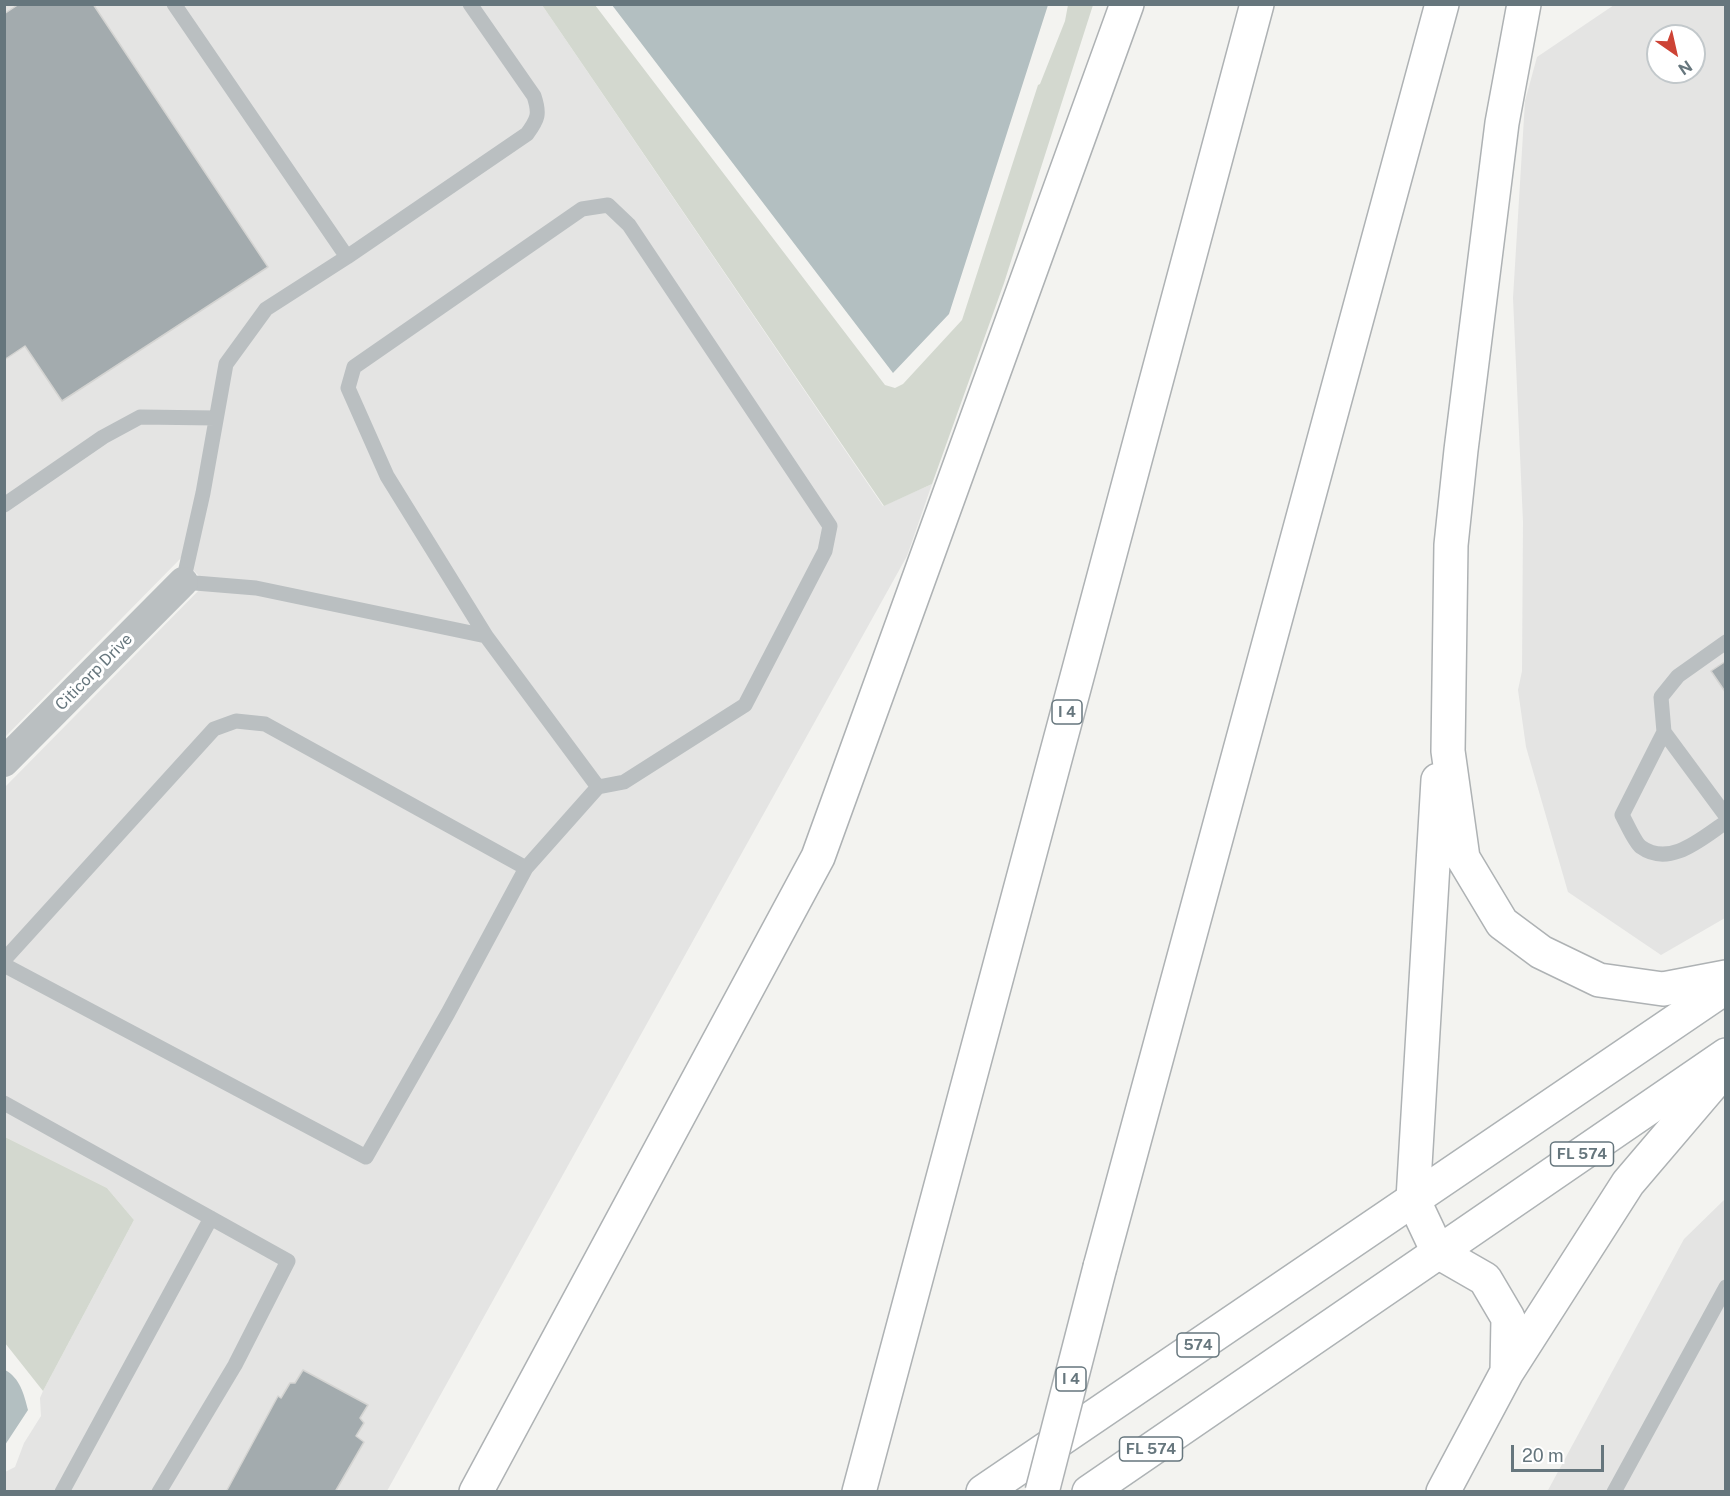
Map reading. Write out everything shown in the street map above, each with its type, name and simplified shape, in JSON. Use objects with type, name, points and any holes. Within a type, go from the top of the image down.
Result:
[{"type":"main road","points":[[476,1491],[818,857],[1126,4]]},
{"type":"main road","name":"I 4","points":[[859,1491],[1257,4]]},
{"type":"main road","name":"I 4","points":[[1042,1491],[1100,1268],[1442,4]]},
{"type":"main road","points":[[1507,1372],[1508,1318],[1485,1279],[1438,1252],[1413,1199],[1451,545],[1502,123],[1524,4]]},
{"type":"main road","points":[[1451,545],[1448,751],[1463,858],[1502,923],[1541,952],[1599,980],[1664,989],[1725,977]]},
{"type":"main road","name":"574","points":[[983,1491],[1725,987]]},
{"type":"main road","name":"FL 574","points":[[1089,1491],[1725,1056]]},
{"type":"main road","points":[[1443,1491],[1507,1372],[1628,1183],[1725,1068]]},
{"type":"street","name":"Citicorp Drive","points":[[4,762],[183,582]]},
{"type":"lane","points":[[174,4],[347,258]]},
{"type":"lane","points":[[470,4],[534,96],[539,110],[535,122],[527,134],[347,258],[266,309],[226,364],[204,493],[183,582],[256,588],[486,636]]},
{"type":"lane","points":[[4,965],[366,1157],[526,868],[598,787],[624,783],[745,705],[825,550],[830,526],[629,225],[608,205],[582,209],[354,367],[348,388],[387,476],[486,636],[598,787]]},
{"type":"lane","points":[[4,505],[103,437],[140,417],[216,418]]},
{"type":"lane","points":[[1725,642],[1678,676],[1661,698],[1664,732],[1725,816]]},
{"type":"lane","points":[[4,960],[214,729],[236,721],[265,724],[526,868]]},
{"type":"lane","points":[[1664,732],[1622,815],[1640,847],[1661,855],[1683,851],[1725,822]]},
{"type":"lane","points":[[4,1103],[288,1261],[234,1365],[159,1491]]},
{"type":"lane","points":[[62,1491],[212,1218]]},
{"type":"lane","points":[[1614,1491],[1725,1287]]},
{"type":"shaded area","points":[[5,5],[542,5],[883,506],[932,484],[907,556],[387,1491],[5,1491],[5,1472],[15,1467],[24,1443],[41,1416],[40,1398],[43,1391],[134,1220],[107,1188],[5,1137],[5,787],[206,583],[181,558],[5,737]]},
{"type":"shaded area","points":[[542,5],[595,5],[885,385],[895,388],[903,384],[962,320],[1038,85],[1065,21],[1068,5],[1093,5],[1004,283],[932,484],[884,506]]},
{"type":"shaded area","points":[[612,5],[1048,5],[949,314],[893,373]]},
{"type":"shaded area","points":[[1614,5],[1725,5],[1725,918],[1661,955],[1568,892],[1526,747],[1518,690],[1522,671],[1523,522],[1513,298],[1525,101],[1537,57]]},
{"type":"shaded area","points":[[5,1137],[107,1188],[134,1220],[43,1391],[5,1343]]},
{"type":"shaded area","points":[[1725,1199],[1725,1491],[1547,1492],[1684,1239]]},
{"type":"shaded area","points":[[5,1370],[18,1382],[28,1410],[5,1445]]},
{"type":"building","points":[[19,4],[93,4],[268,267],[62,401],[25,346],[4,360],[4,14]]},
{"type":"building","points":[[1726,661],[1726,693],[1711,671]]},
{"type":"building","points":[[303,1370],[368,1405],[360,1418],[364,1423],[356,1436],[364,1442],[335,1492],[226,1492],[278,1396],[281,1398],[290,1383],[295,1383]]}]
